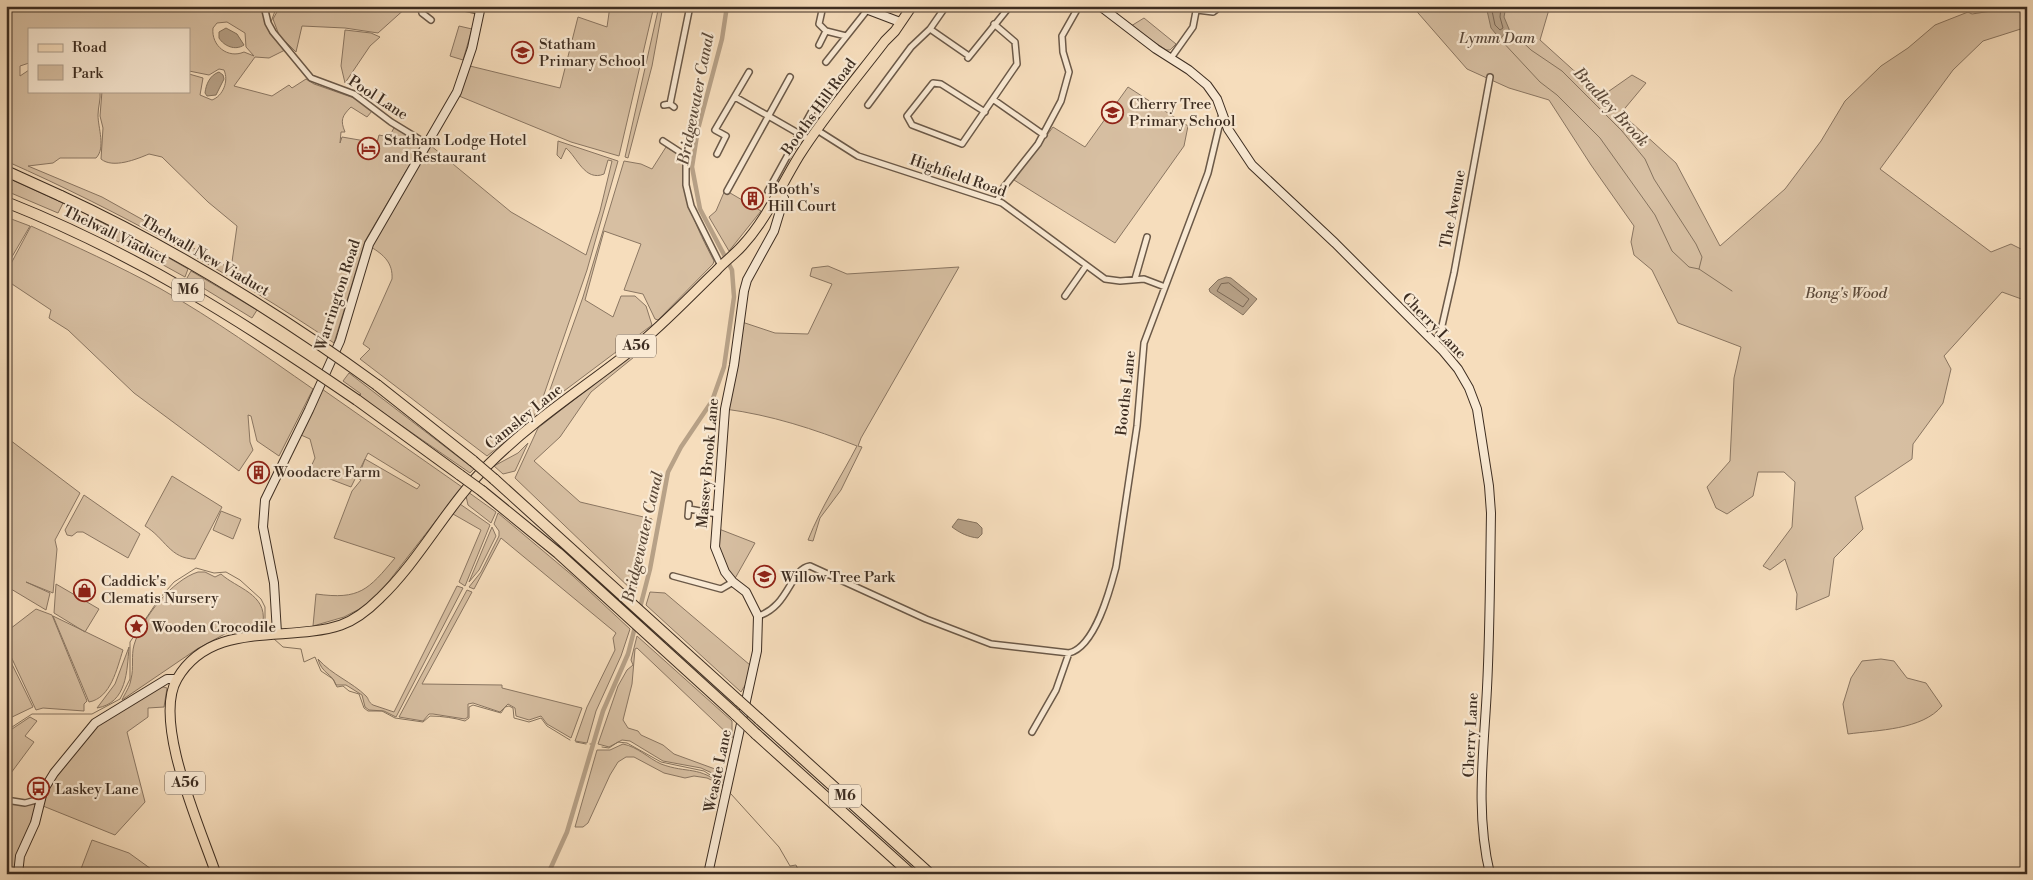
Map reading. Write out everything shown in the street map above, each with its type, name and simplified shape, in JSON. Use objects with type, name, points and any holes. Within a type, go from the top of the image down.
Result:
[{"type":"highway","name":"Thelwall New Viaduct","points":[[6,171],[124,227],[218,279],[312,339],[377,385],[474,461],[930,874]]},
{"type":"highway","name":"Thelwall Viaduct","points":[[6,202],[73,230],[157,272],[257,332],[460,475],[558,553],[911,874]]},
{"type":"main road","name":"Booths Hill Road","points":[[780,192],[817,130],[912,6]]},
{"type":"main road","name":"Camsley Lane","points":[[277,633],[317,630],[340,625],[359,616],[381,597],[477,476],[527,430],[658,328],[755,230],[780,192]]},
{"type":"main road","name":"A56","points":[[216,874],[174,748],[170,717],[173,689],[177,679],[191,662],[225,642],[248,636],[277,633]]},
{"type":"street","name":"Pool Lane","points":[[264,6],[268,23],[273,32],[311,78],[354,94],[392,122],[428,144]]},
{"type":"street","points":[[669,105],[690,6]]},
{"type":"street","points":[[823,6],[818,20],[819,24],[826,31],[846,36]]},
{"type":"street","points":[[858,6],[868,9],[898,25]]},
{"type":"street","points":[[868,105],[911,47],[930,28],[946,6]]},
{"type":"street","points":[[930,28],[969,57],[1010,6]]},
{"type":"street","points":[[997,201],[1004,187],[1044,135],[1067,84],[1069,72],[1062,52],[1062,36],[1079,6]]},
{"type":"street","name":"Cherry Lane","points":[[1100,6],[1207,85],[1216,99],[1228,129],[1252,165],[1314,223],[1435,344],[1458,369],[1469,388],[1477,409],[1489,486],[1489,635],[1481,764],[1484,835],[1490,874]]},
{"type":"street","points":[[1171,58],[1190,33],[1197,8],[1213,12],[1221,6]]},
{"type":"street","points":[[420,7],[422,13],[431,20]]},
{"type":"street","points":[[461,8],[481,9]]},
{"type":"street","name":"Warrington Road","points":[[277,633],[274,583],[263,528],[265,500],[312,404],[340,341],[369,244],[428,144],[456,92],[472,48],[481,9]]},
{"type":"street","points":[[826,62],[868,9]]},
{"type":"street","points":[[985,112],[937,83],[929,85],[907,116],[912,125],[962,144],[994,100],[1015,70],[1018,58],[1012,38],[994,24]]},
{"type":"street","points":[[819,45],[826,31]]},
{"type":"street","points":[[717,154],[726,136],[715,130],[749,72]]},
{"type":"street","points":[[727,191],[790,77]]},
{"type":"street","name":"The Avenue","points":[[1435,344],[1442,330],[1454,272],[1490,77]]},
{"type":"street","points":[[768,191],[818,102],[839,86]]},
{"type":"street","points":[[735,97],[810,140]]},
{"type":"street","points":[[994,100],[1044,135]]},
{"type":"street","name":"Booths Lane","points":[[1068,653],[1079,648],[1086,641],[1110,589],[1116,567],[1137,426],[1144,343],[1208,173],[1222,113]]},
{"type":"street","points":[[1218,131],[1228,129]]},
{"type":"street","name":"Highfield Road","points":[[817,130],[858,156],[997,201],[1099,276],[1112,281],[1148,280],[1165,287]]},
{"type":"street","points":[[663,141],[686,156],[686,184],[691,206],[724,263]]},
{"type":"street","name":"Massey Brook Lane","points":[[754,674],[758,616],[746,592],[733,582],[717,557],[715,547],[725,409],[734,365],[744,291],[747,280],[774,231],[780,216],[784,198],[780,192]]},
{"type":"street","points":[[1135,279],[1147,237]]},
{"type":"street","points":[[1065,296],[1086,266]]},
{"type":"street","points":[[688,516],[689,507],[717,514]]},
{"type":"street","points":[[758,616],[774,609],[787,592],[798,572],[810,566],[933,622],[991,644],[1068,653],[1056,690],[1032,732]]},
{"type":"street","points":[[672,576],[721,590],[733,582]]},
{"type":"street","name":"Weaste Lane","points":[[708,874],[754,674]]},
{"type":"street","points":[[18,874],[20,856],[35,824],[40,799],[54,773],[89,730],[112,712],[170,678],[177,679]]},
{"type":"street","points":[[158,685],[173,689]]},
{"type":"street","points":[[6,800],[26,803],[40,799]]},
{"type":"green space","points":[[6,6],[262,6],[270,34],[285,50],[269,58],[255,57],[234,86],[272,96],[289,85],[292,88],[306,79],[314,84],[354,98],[372,111],[367,117],[351,107],[343,118],[345,132],[341,132],[340,143],[342,137],[377,143],[379,135],[389,137],[395,126],[423,142],[365,241],[334,343],[215,268],[133,223],[6,161]],"holes":[[[227,22],[245,33],[246,47],[254,56],[244,52],[232,54],[222,49],[215,40],[213,28],[217,23]],[[28,28],[190,28],[190,71],[209,75],[219,69],[224,70],[226,79],[222,92],[212,100],[200,95],[203,78],[190,74],[190,92],[102,92],[100,116],[103,128],[101,159],[106,162],[118,163],[149,154],[162,157],[208,202],[237,226],[231,269],[102,197],[28,166],[53,163],[60,158],[96,158],[101,149],[98,115],[100,92],[28,92],[28,71],[20,76],[20,66],[28,63]]]},
{"type":"green space","points":[[287,6],[407,7],[378,33],[345,28],[302,26],[296,52],[279,35],[273,19],[278,10]]},
{"type":"green space","points":[[610,6],[654,6],[619,156],[571,142],[459,96],[470,66],[560,88],[578,17],[607,27]]},
{"type":"green space","points":[[659,6],[663,6],[652,66],[628,158],[625,157]]},
{"type":"green space","name":"Bong's Wood","points":[[1412,6],[1550,6],[1540,40],[1602,96],[1632,75],[1646,83],[1621,113],[1676,163],[1720,246],[1785,189],[1821,141],[1845,101],[1881,66],[1908,48],[1935,25],[1968,12],[1972,14],[2004,9],[2006,6],[2027,6],[2027,27],[1983,41],[1953,70],[1880,169],[1991,252],[2011,244],[2027,252],[2027,301],[2002,292],[1944,356],[1951,369],[1943,403],[1913,444],[1912,459],[1855,497],[1863,529],[1834,558],[1829,596],[1796,610],[1797,594],[1785,559],[1770,570],[1763,566],[1792,527],[1795,482],[1784,472],[1758,472],[1753,496],[1727,514],[1716,508],[1707,487],[1730,461],[1734,378],[1741,347],[1678,323],[1652,270],[1634,255],[1631,242],[1634,226],[1591,165],[1549,100],[1509,88],[1467,69]]},
{"type":"green space","points":[[1144,18],[1176,44],[1170,50],[1166,50],[1131,26]]},
{"type":"green space","points":[[459,26],[472,29],[463,60],[450,56]]},
{"type":"green space","points":[[345,30],[371,33],[380,37],[370,46],[345,83],[341,66]]},
{"type":"green space","points":[[843,86],[810,131],[803,131],[822,101],[828,101],[831,95]]},
{"type":"green space","points":[[1128,87],[1188,126],[1184,146],[1115,243],[1014,180],[1053,127],[1085,147]]},
{"type":"green space","points":[[558,141],[618,161],[587,270],[540,406],[530,422],[487,456],[360,359],[370,349],[363,344],[392,279],[391,268],[387,260],[371,247],[430,145],[511,212],[586,255],[600,211],[612,161],[608,160],[604,174],[592,175],[582,167],[566,148],[561,159],[557,155]]},
{"type":"green space","points":[[666,147],[683,157],[687,198],[696,224],[714,261],[713,264],[658,320],[655,319],[643,294],[624,290],[641,244],[604,231],[585,300],[613,317],[621,296],[635,296],[646,306],[652,325],[552,400],[554,403],[542,412],[583,297],[624,161],[641,164],[652,169]]},
{"type":"green space","points":[[8,178],[63,203],[58,213],[11,193],[12,189],[7,186]]},
{"type":"green space","points":[[725,190],[761,211],[729,251],[709,217],[716,211]]},
{"type":"green space","points":[[88,215],[123,234],[119,242],[84,225]]},
{"type":"green space","points":[[6,217],[30,226],[6,267]]},
{"type":"green space","points":[[31,226],[113,264],[161,289],[257,350],[313,389],[279,456],[257,441],[251,416],[248,415],[250,442],[253,450],[239,471],[134,393],[68,330],[49,318],[51,310],[6,280],[6,273]]},
{"type":"green space","points":[[127,235],[158,252],[154,260],[122,244]]},
{"type":"green space","points":[[160,253],[188,269],[185,277],[156,261]]},
{"type":"green space","points":[[828,266],[847,274],[959,267],[861,438],[858,446],[862,447],[841,490],[820,518],[813,541],[808,540],[813,528],[857,446],[792,423],[725,409],[742,322],[775,333],[808,334],[832,284],[810,276],[812,268]]},
{"type":"green space","points":[[191,271],[257,310],[252,318],[187,278]]},
{"type":"green space","points":[[635,352],[639,353],[591,392],[560,437],[534,461],[580,502],[652,519],[635,593],[515,478],[538,428]]},
{"type":"green space","points":[[349,373],[474,469],[470,473],[359,396],[361,394],[343,381]]},
{"type":"green space","points":[[322,389],[462,487],[389,581],[367,605],[344,617],[313,626],[316,594],[343,595],[353,594],[362,590],[370,585],[395,558],[334,538],[352,491],[361,480],[358,478],[365,459],[351,487],[309,471],[315,458],[310,439],[301,435]],"holes":[[[368,453],[420,485],[417,489],[365,459]]]},
{"type":"green space","points":[[6,437],[80,493],[55,540],[57,549],[53,593],[26,582],[50,593],[46,610],[6,586]]},
{"type":"green space","points":[[528,443],[515,471],[503,474],[494,466],[518,453]]},
{"type":"green space","points":[[172,476],[222,507],[195,559],[179,556],[145,526]]},
{"type":"green space","points":[[468,492],[496,512],[491,523],[468,505],[466,496]]},
{"type":"green space","points":[[84,495],[140,534],[128,558],[83,532],[77,532],[72,536],[67,535],[65,530]]},
{"type":"green space","points":[[460,504],[490,525],[465,586],[459,582],[481,530],[453,514]]},
{"type":"green space","points":[[221,511],[241,519],[233,539],[213,530]]},
{"type":"green space","points":[[498,513],[573,576],[630,629],[621,656],[596,711],[587,743],[575,741],[587,707],[615,650],[613,638],[616,633],[501,538],[474,589],[469,587],[481,572],[499,536],[499,531],[494,524]]},
{"type":"green space","points":[[492,527],[496,536],[479,570],[469,582]]},
{"type":"green space","points":[[719,529],[755,543],[733,582],[715,547]]},
{"type":"green space","points":[[198,572],[205,572],[215,577],[221,574],[249,593],[260,605],[263,612],[263,622],[234,629],[197,649],[122,700],[129,687],[134,645],[144,623],[168,591],[188,576]]},
{"type":"green space","points":[[56,584],[99,609],[85,632],[54,613]]},
{"type":"green space","points":[[457,586],[463,588],[396,717],[384,711],[369,710],[365,707],[362,695],[346,685],[336,685],[322,668],[318,659],[329,670],[360,691],[371,704],[394,712]]},
{"type":"green space","points":[[467,590],[472,592],[422,684],[502,685],[502,688],[582,708],[571,738],[547,724],[541,716],[529,720],[516,716],[515,708],[508,704],[500,712],[473,703],[468,704],[468,717],[465,719],[433,714],[429,714],[423,721],[399,717]]},
{"type":"green space","points":[[650,592],[665,593],[750,665],[747,682],[741,692],[646,605]]},
{"type":"green space","points":[[36,609],[52,615],[87,701],[84,704],[84,711],[43,708],[36,710],[6,646],[6,632]]},
{"type":"green space","points":[[53,616],[123,650],[108,689],[97,699],[89,702]]},
{"type":"green space","points":[[637,636],[732,721],[732,738],[637,648],[635,649],[632,684],[623,720],[628,728],[638,731],[641,735],[663,745],[674,754],[715,769],[728,780],[727,786],[712,773],[701,768],[663,761],[630,741],[622,740],[609,747],[598,744],[618,686],[627,670],[633,665],[631,660]]},
{"type":"green space","points":[[129,647],[126,676],[120,693],[107,705],[97,708],[115,684]]},
{"type":"green space","points":[[6,652],[33,707],[10,718],[6,716]]},
{"type":"green space","points":[[1881,659],[1894,661],[1907,678],[1926,683],[1942,706],[1923,720],[1899,728],[1848,734],[1843,704],[1851,678],[1862,661]]},
{"type":"green space","points":[[160,686],[167,688],[164,707],[148,708],[148,717],[127,732],[145,802],[115,835],[43,806],[50,785],[58,775],[58,772],[97,726]]},
{"type":"green space","points":[[30,717],[37,721],[25,736],[34,742],[11,773],[6,772],[6,733]]},
{"type":"green space","points":[[623,744],[661,764],[700,772],[715,779],[724,786],[707,778],[694,776],[685,778],[664,773],[634,757],[626,757],[618,762],[610,775],[588,823],[583,827],[575,827],[597,750],[610,750]]},
{"type":"green space","points":[[6,802],[36,805],[15,874],[6,874]]},
{"type":"green space","points":[[92,840],[129,853],[158,874],[79,874]]},
{"type":"water","name":"Lymm Dam","points":[[1486,6],[1506,6],[1504,17],[1509,29],[1500,39],[1491,28]]},
{"type":"water","points":[[226,28],[237,34],[244,45],[233,48],[224,43],[219,38],[219,32]]},
{"type":"water","points":[[219,72],[223,75],[224,79],[216,95],[207,96],[205,93],[207,83],[213,75]]},
{"type":"water","points":[[1226,277],[1231,278],[1257,299],[1243,315],[1210,292],[1209,289],[1218,280]]},
{"type":"water","points":[[958,519],[977,523],[982,528],[982,534],[978,538],[967,536],[958,531],[952,527]]},
{"type":"waterway","points":[[271,22],[275,11],[284,6]]},
{"type":"waterway","name":"Bridgewater Canal","points":[[548,874],[567,832],[603,711],[628,654],[650,569],[668,472],[681,447],[712,401],[724,367],[734,297],[732,270],[700,209],[692,167],[698,129],[722,39],[727,6]]},
{"type":"waterway","name":"Bradley Brook","points":[[1509,29],[1531,50],[1562,71],[1622,131],[1645,159],[1654,179],[1696,244],[1702,257],[1699,269]]},
{"type":"waterway","name":"Bradley Brook","points":[[1500,39],[1540,82],[1557,95],[1600,138],[1655,215],[1672,251],[1689,267],[1699,269],[1732,291]]},
{"type":"waterway","points":[[6,731],[32,714],[92,714],[120,699],[130,679],[130,642],[159,599],[174,582],[196,568],[214,573],[226,572],[240,580],[261,599],[265,607],[265,623]]},
{"type":"waterway","points":[[273,638],[283,647],[301,649],[304,662],[315,657],[321,671],[333,679],[337,687],[343,686],[349,691],[359,694],[364,708],[368,711],[382,711],[395,718],[423,722],[430,716],[448,717],[465,721],[469,718],[469,707],[473,705],[501,713],[505,707],[509,706],[513,708],[514,718],[529,722],[541,718],[547,726],[570,740]]},
{"type":"waterway","points":[[576,742],[586,744]]},
{"type":"waterway","points":[[602,747],[609,748],[618,742],[627,743],[661,762],[704,771],[724,784]]},
{"type":"waterway","points":[[731,794],[779,847],[790,866],[796,865],[800,874]]},
{"type":"place","name":"Statham Primary School","points":[[523,53]]},
{"type":"place","name":"Cherry Tree Primary School","points":[[1113,113]]},
{"type":"place","name":"Statham Lodge Hotel and Restaurant","points":[[368,149]]},
{"type":"place","name":"Booth's Hill Court","points":[[752,198]]},
{"type":"place","name":"Woodacre Farm","points":[[258,472]]},
{"type":"place","name":"Willow Tree Park","points":[[765,577]]},
{"type":"place","name":"Caddick's Clematis Nursery","points":[[85,590]]},
{"type":"place","name":"Wooden Crocodile","points":[[136,627]]},
{"type":"place","name":"Laskey Lane","points":[[39,789]]}]
